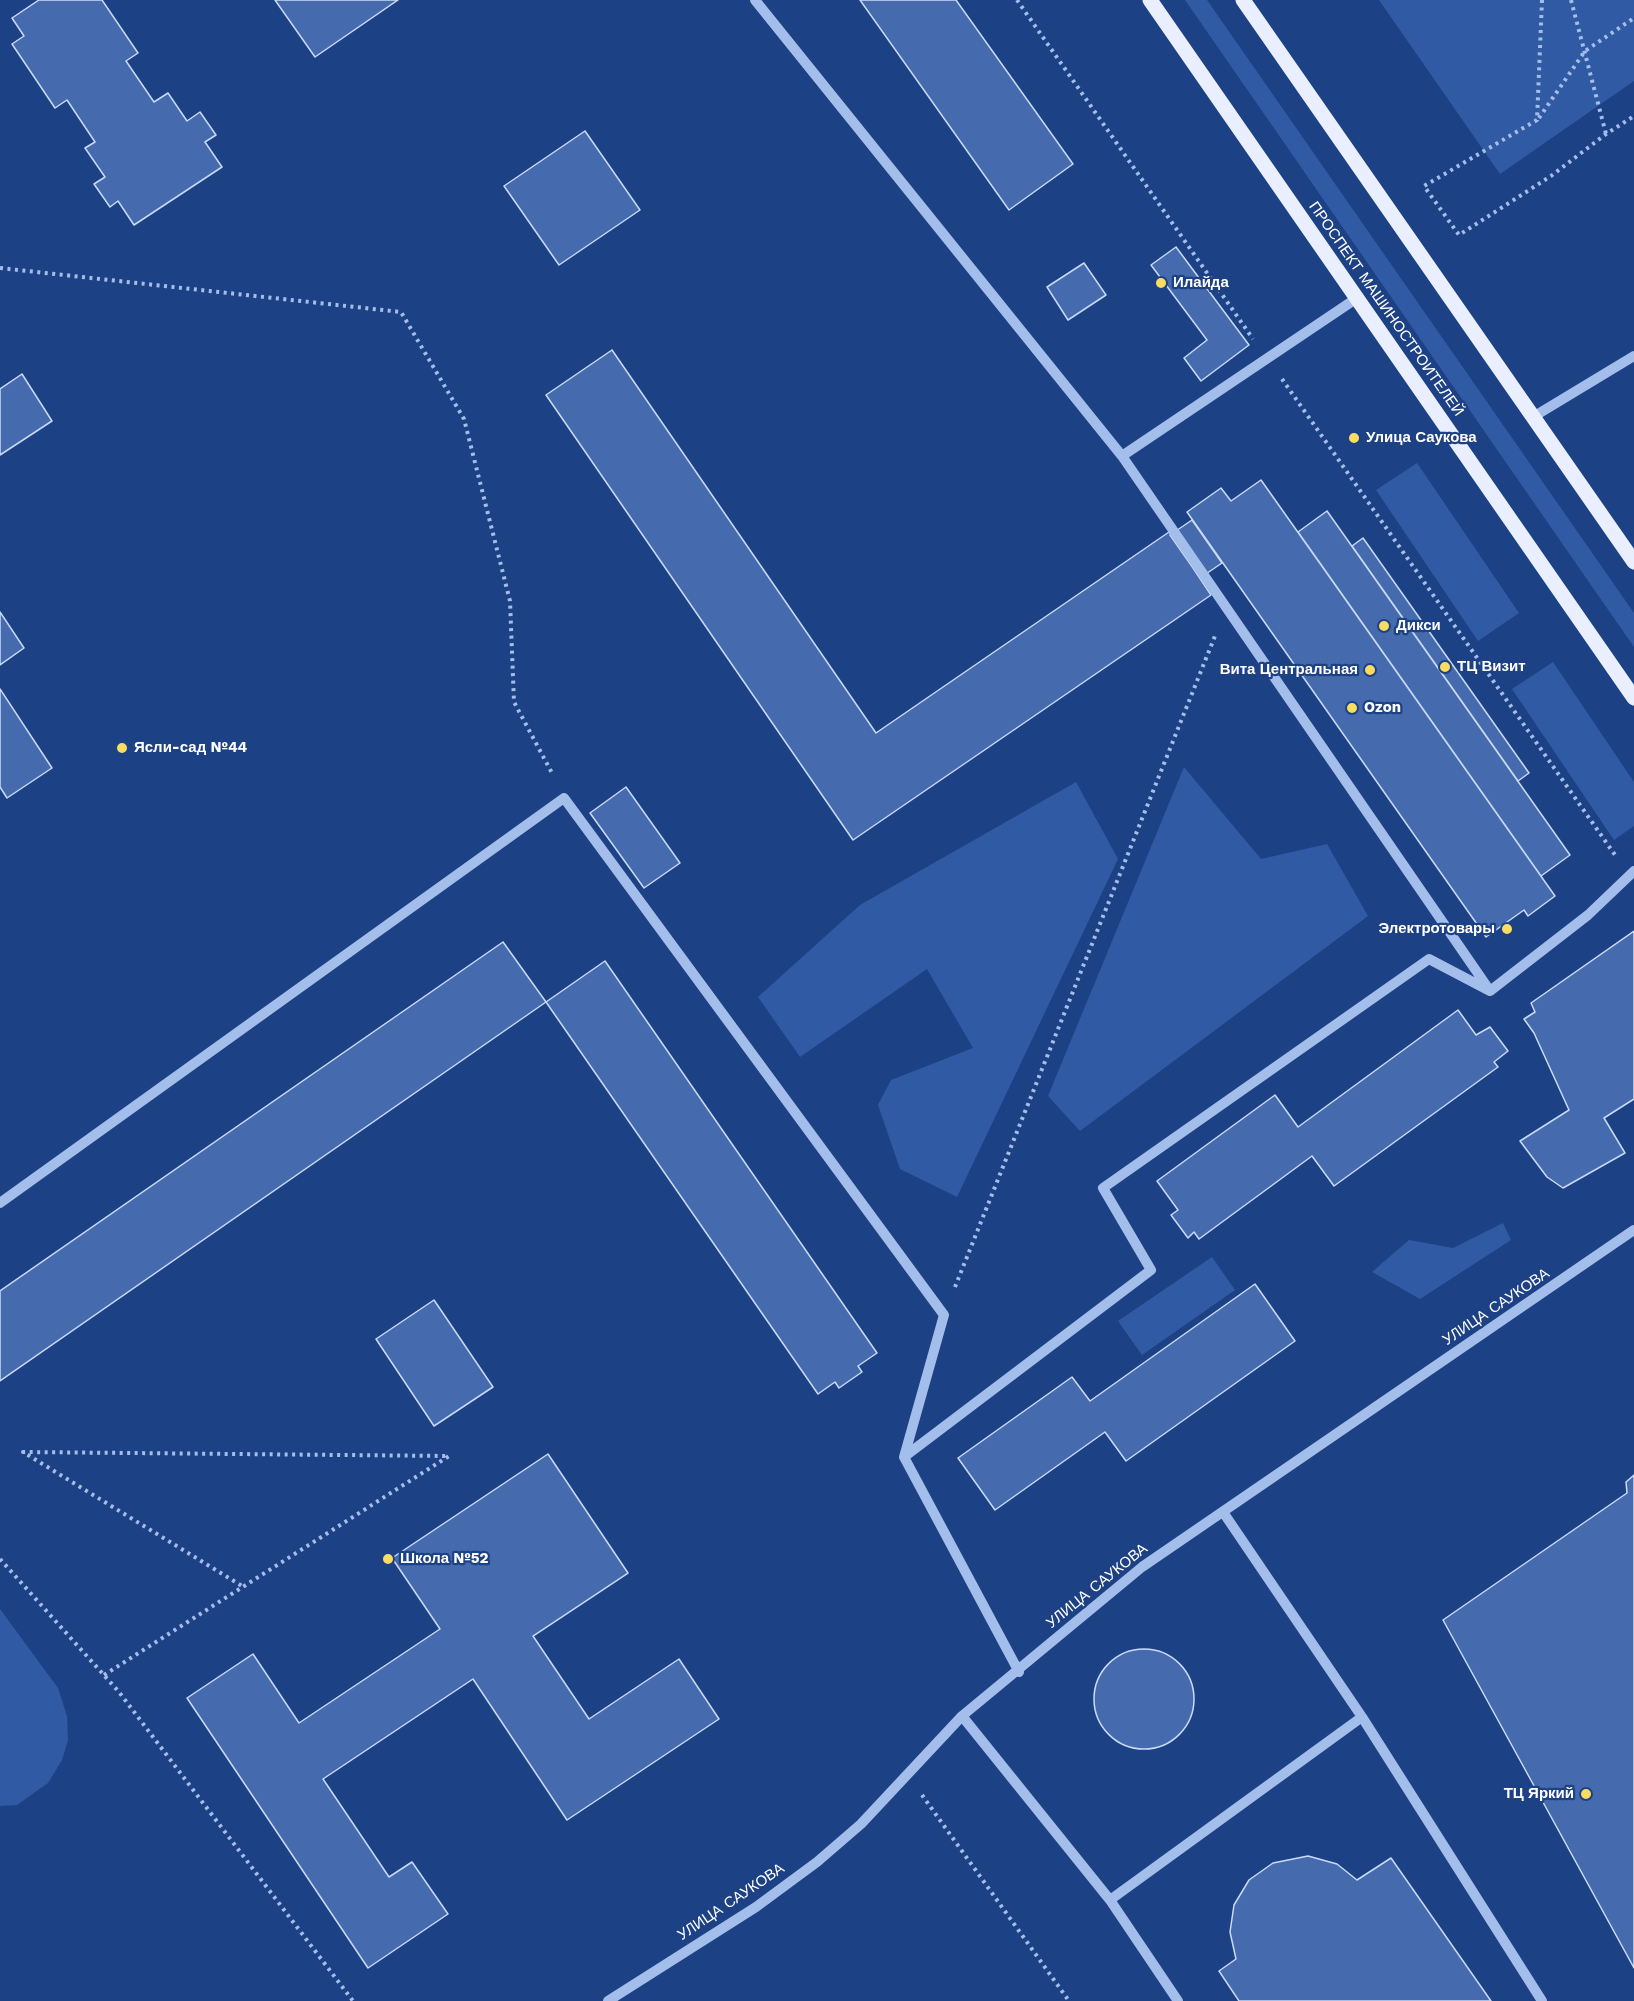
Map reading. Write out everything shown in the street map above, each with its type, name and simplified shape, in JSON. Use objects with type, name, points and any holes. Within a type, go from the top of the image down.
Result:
[{"type":"main road","name":"ПРОСПЕКТ МАШИНОСТРОИТЕЛЕЙ","points":[[1150,0],[1634,698]]},
{"type":"main road","points":[[1243,0],[1634,562]]},
{"type":"street","points":[[755,0],[1122,456],[1490,991]]},
{"type":"street","points":[[1122,456],[1356,298]]},
{"type":"street","points":[[1533,417],[1634,356]]},
{"type":"street","points":[[0,1203],[564,798],[944,1315],[904,1457],[1019,1672]]},
{"type":"street","points":[[1490,991],[1588,915],[1631,873]]},
{"type":"street","points":[[904,1457],[1151,1270],[1103,1188],[1429,959],[1490,991]]},
{"type":"street","name":"УЛИЦА САУКОВА","points":[[608,2001],[756,1907],[817,1862],[861,1824],[962,1716],[1019,1672],[1078,1619],[1142,1568],[1634,1230]]},
{"type":"street","points":[[1223,1512],[1362,1717],[1542,2001]]},
{"type":"street","points":[[962,1716],[1110,1900],[1178,2001]]},
{"type":"street","points":[[1110,1900],[1362,1717]]},
{"type":"path","points":[[1017,0],[1631,873]]},
{"type":"path","points":[[1538,120],[1542,0]]},
{"type":"path","points":[[1571,0],[1606,134]]},
{"type":"path","points":[[1634,18],[1585,51],[1538,120],[1424,186],[1459,236],[1551,176],[1606,134],[1634,116]]},
{"type":"path","points":[[0,268],[401,312],[464,419],[510,601],[514,702],[564,798]]},
{"type":"path","points":[[944,1315],[1227,608]]},
{"type":"path","points":[[104,1675],[449,1456],[23,1452],[242,1586]]},
{"type":"path","points":[[0,1559],[104,1675],[353,2001]]},
{"type":"path","points":[[908,1775],[1069,2001]]},
{"type":"shaded area","points":[[1185,0],[1207,0],[1634,613],[1634,647]]},
{"type":"shaded area","points":[[1379,0],[1634,0],[1634,81],[1500,174]]},
{"type":"shaded area","points":[[1417,463],[1519,613],[1478,641],[1376,490]]},
{"type":"shaded area","points":[[1553,662],[1634,782],[1634,826],[1614,840],[1512,689]]},
{"type":"shaded area","points":[[1184,767],[1261,859],[1327,844],[1368,916],[1080,1131],[1048,1096]]},
{"type":"shaded area","points":[[1076,782],[1118,859],[957,1197],[900,1169],[878,1105],[891,1080],[973,1048],[927,969],[800,1057],[758,997],[860,905]]},
{"type":"shaded area","points":[[1503,1223],[1511,1240],[1420,1299],[1372,1272],[1409,1240],[1453,1248]]},
{"type":"shaded area","points":[[1212,1257],[1235,1290],[1142,1355],[1118,1321]]},
{"type":"shaded area","points":[[0,1609],[58,1688],[67,1716],[68,1740],[62,1760],[48,1783],[17,1805],[0,1806]]},
{"type":"building","points":[[39,0],[102,0],[138,53],[126,61],[154,102],[168,93],[187,121],[200,112],[216,135],[205,142],[222,167],[134,225],[118,201],[110,207],[94,184],[105,177],[85,148],[95,142],[67,100],[55,108],[12,44],[24,36],[12,18]]},
{"type":"building","points":[[275,0],[398,0],[315,57]]},
{"type":"building","points":[[860,0],[956,0],[1073,164],[1009,210]]},
{"type":"building","points":[[585,131],[640,210],[559,265],[504,186]]},
{"type":"building","points":[[1176,247],[1249,345],[1201,381],[1184,358],[1207,340],[1151,265]]},
{"type":"building","points":[[1084,263],[1106,295],[1068,320],[1047,287]]},
{"type":"building","points":[[612,350],[876,733],[1169,532],[1211,595],[853,840],[546,395]]},
{"type":"building","points":[[22,374],[52,421],[0,455],[0,389]]},
{"type":"building","points":[[1261,480],[1555,896],[1528,916],[1524,910],[1486,937],[1187,512],[1221,488],[1231,501]]},
{"type":"building","points":[[1327,511],[1570,855],[1541,876],[1298,532]]},
{"type":"building","points":[[1192,520],[1222,563],[1200,578],[1170,535]]},
{"type":"building","points":[[1363,538],[1529,773],[1518,781],[1352,546]]},
{"type":"building","points":[[0,612],[24,648],[0,665]]},
{"type":"building","points":[[0,689],[52,768],[7,798],[0,787]]},
{"type":"building","points":[[626,787],[680,863],[644,888],[590,813]]},
{"type":"building","points":[[1634,931],[1634,1099],[1604,1118],[1625,1153],[1563,1188],[1547,1177],[1520,1141],[1569,1110],[1534,1033],[1524,1019],[1535,1012],[1531,1003]]},
{"type":"building","points":[[503,942],[546,1002],[0,1381],[0,1291]]},
{"type":"building","points":[[605,961],[877,1353],[858,1366],[862,1372],[839,1388],[835,1382],[818,1394],[546,1002]]},
{"type":"building","points":[[1458,1010],[1476,1035],[1490,1027],[1508,1051],[1494,1062],[1498,1067],[1334,1186],[1312,1156],[1199,1239],[1194,1232],[1188,1238],[1171,1215],[1178,1210],[1157,1181],[1275,1095],[1298,1127]]},
{"type":"building","points":[[1255,1284],[1295,1341],[1126,1461],[1105,1432],[995,1510],[958,1458],[1072,1377],[1090,1401]]},
{"type":"building","points":[[434,1300],[493,1387],[434,1426],[376,1339]]},
{"type":"building","points":[[548,1454],[628,1573],[533,1636],[589,1719],[679,1659],[719,1719],[567,1820],[473,1679],[323,1779],[389,1877],[412,1862],[448,1914],[368,1968],[187,1698],[253,1654],[299,1723],[440,1629],[392,1558]]},
{"type":"building","name":"ТЦ Яркий","points":[[1634,1475],[1634,1968],[1443,1620],[1627,1493],[1626,1482]]},
{"type":"building","points":[[1144,1649],[1163,1652],[1180,1663],[1191,1680],[1194,1699],[1191,1718],[1180,1735],[1163,1746],[1144,1749],[1125,1746],[1108,1735],[1097,1718],[1094,1699],[1097,1680],[1108,1663],[1125,1652]]},
{"type":"building","points":[[1308,1856],[1337,1864],[1357,1880],[1391,1858],[1491,2001],[1239,2001],[1219,1971],[1236,1959],[1230,1932],[1234,1905],[1249,1880],[1273,1863]]},
{"type":"place","name":"Илайда","points":[[1161,283]]},
{"type":"place","name":"Улица Саукова","points":[[1354,438]]},
{"type":"place","name":"Дикси","points":[[1384,626]]},
{"type":"place","name":"ТЦ Визит","points":[[1445,667]]},
{"type":"place","name":"Вита Центральная","points":[[1370,670]]},
{"type":"place","name":"Ozon","points":[[1352,708]]},
{"type":"place","name":"Ясли-сад №44","points":[[122,748]]},
{"type":"place","name":"Электротовары","points":[[1507,929]]},
{"type":"place","name":"Школа №52","points":[[388,1559]]},
{"type":"place","name":"ТЦ Яркий","points":[[1586,1794]]}]
